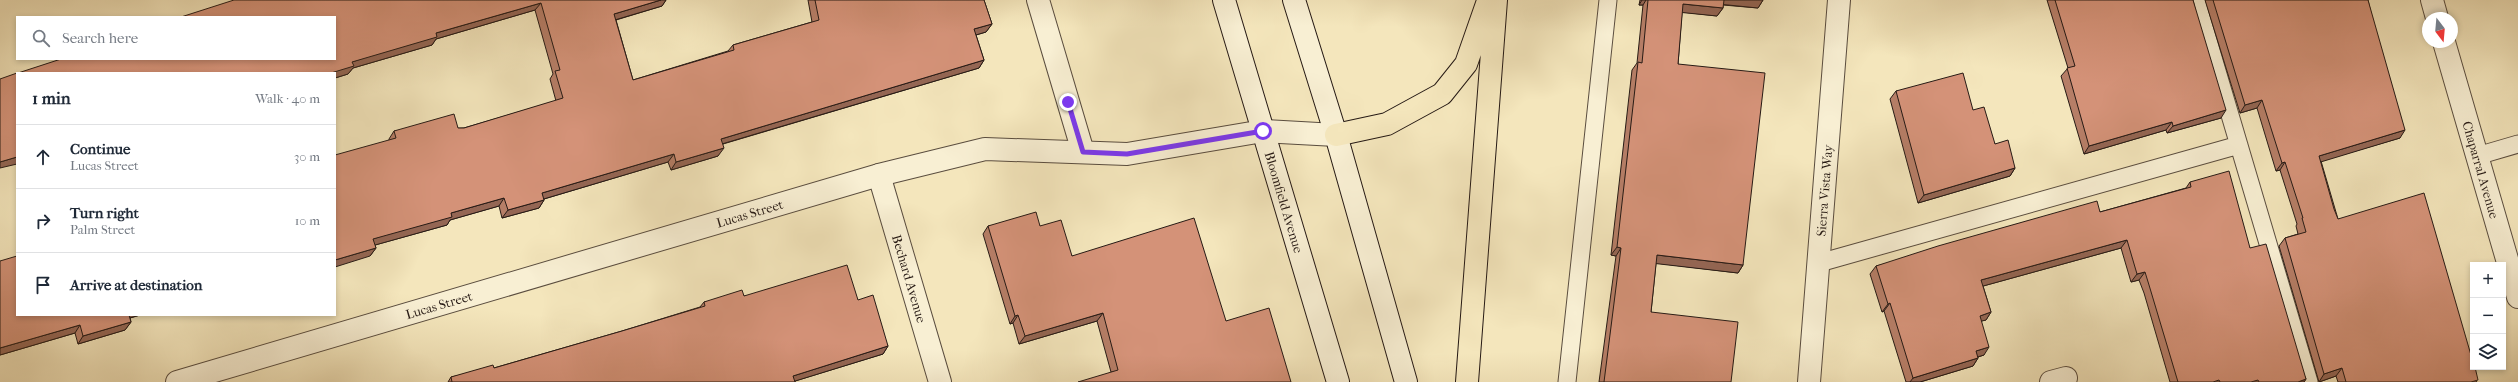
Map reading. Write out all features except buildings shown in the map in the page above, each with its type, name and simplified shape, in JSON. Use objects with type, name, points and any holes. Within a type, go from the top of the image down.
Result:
[{"type":"highway","points":[[1336,135],[1388,124],[1442,94],[1466,64],[1488,0]]},
{"type":"highway","points":[[1467,382],[1496,0]]},
{"type":"street","points":[[1038,0],[1083,152]]},
{"type":"street","name":"Bloomfield Avenue","points":[[1224,0],[1338,382]]},
{"type":"street","points":[[1294,0],[1336,135],[1406,382]]},
{"type":"street","name":"Sierra Vista Way","points":[[1809,382],[1839,0]]},
{"type":"street","points":[[2432,0],[2435,12]]},
{"type":"street","name":"Chaparral Avenue","points":[[2446,48],[2518,297]]},
{"type":"street","name":"Lucas Street","points":[[177,382],[879,175],[985,149],[1127,154],[1263,131],[1336,135]]},
{"type":"street","name":"Bechard Avenue","points":[[879,175],[940,382]]},
{"type":"lane","points":[[1567,382],[1608,0]]},
{"type":"lane","points":[[2196,0],[2309,382]]},
{"type":"lane","points":[[2477,156],[2518,144]]},
{"type":"lane","points":[[1819,263],[2239,145]]},
{"type":"route","points":[[1068,102],[1083,152],[1127,154],[1263,131]]}]
